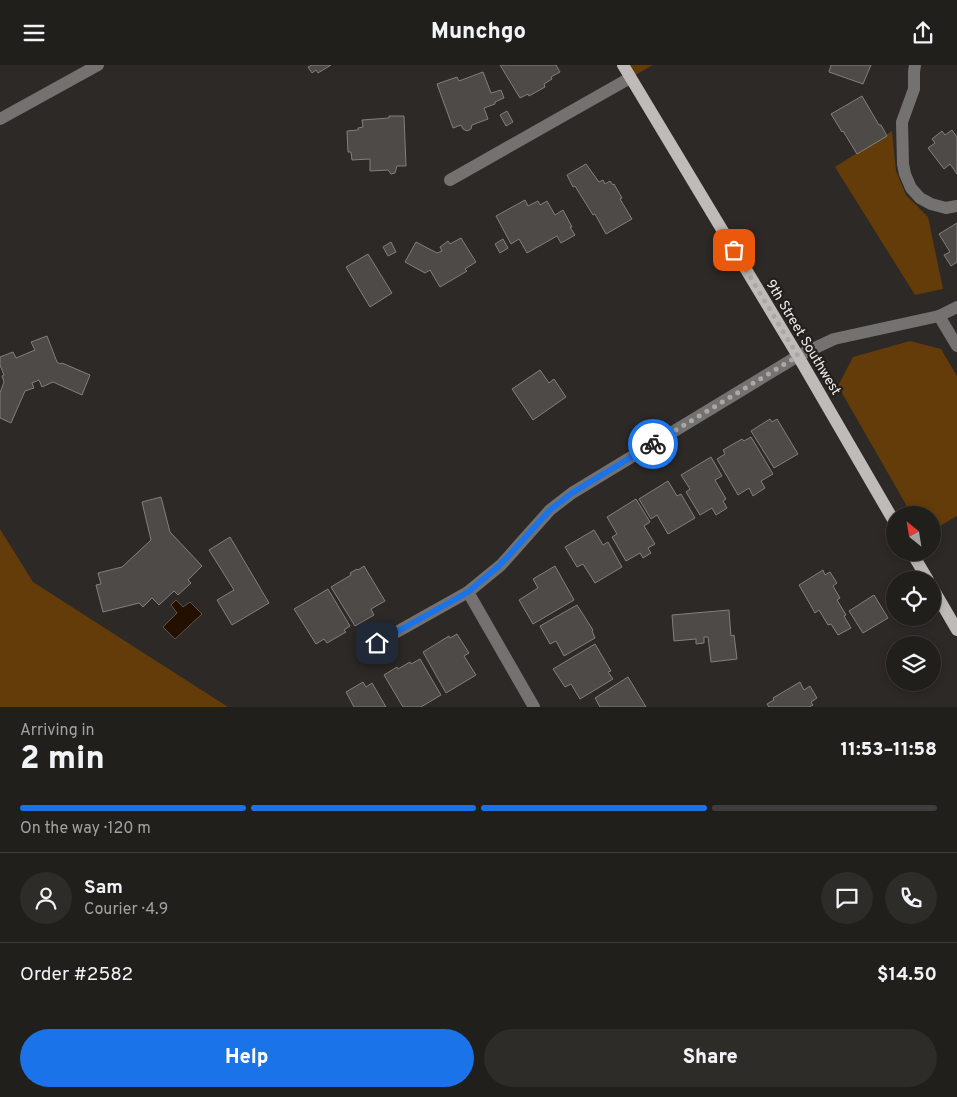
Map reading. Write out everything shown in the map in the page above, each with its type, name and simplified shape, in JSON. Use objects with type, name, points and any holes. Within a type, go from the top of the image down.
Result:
[{"type":"main road","name":"9th Street Southwest","points":[[622,65],[798,356],[886,508]]},
{"type":"main road","points":[[941,602],[957,630]]},
{"type":"street","points":[[0,119],[98,65]]},
{"type":"street","points":[[915,65],[914,89],[902,122],[903,164],[911,188],[920,198],[931,204],[946,208],[957,206]]},
{"type":"street","points":[[450,180],[630,78]]},
{"type":"street","points":[[377,643],[468,592],[500,565],[550,510],[572,493],[798,356],[834,339],[939,316],[957,307]]},
{"type":"street","points":[[939,316],[957,346]]},
{"type":"street","points":[[468,592],[534,707]]},
{"type":"shaded area","points":[[623,65],[653,65],[630,78]]},
{"type":"shaded area","points":[[892,131],[896,171],[906,195],[928,217],[943,289],[915,295],[835,167]]},
{"type":"shaded area","points":[[910,341],[941,349],[957,376],[957,516],[941,525],[941,506],[907,506],[838,386],[853,357]]},
{"type":"shaded area","points":[[0,529],[33,582],[228,707],[0,707]]},
{"type":"shaded area","points":[[176,600],[183,607],[190,602],[202,614],[175,639],[163,627],[177,613],[171,605]]},
{"type":"building","points":[[312,65],[331,65],[318,73],[316,70],[312,73],[308,67]]},
{"type":"building","points":[[500,65],[556,65],[560,72],[544,84],[545,87],[529,96],[528,94],[520,98]]},
{"type":"building","points":[[831,65],[871,65],[863,84],[829,72]]},
{"type":"building","points":[[483,72],[491,93],[501,90],[504,98],[484,108],[488,119],[472,125],[471,129],[467,131],[461,125],[453,128],[437,84],[457,77],[459,81]]},
{"type":"building","points":[[862,96],[887,136],[857,154],[831,114]]},
{"type":"building","points":[[507,111],[513,122],[506,126],[500,115]]},
{"type":"building","points":[[389,116],[404,116],[406,166],[397,166],[395,173],[391,174],[388,170],[370,171],[370,159],[352,160],[351,152],[348,152],[347,131],[358,130],[358,128],[363,127],[362,120],[389,118]]},
{"type":"building","points":[[952,130],[957,137],[957,174],[950,164],[944,169],[928,148],[935,143],[932,139],[942,131],[945,135]]},
{"type":"building","points":[[586,164],[599,182],[603,180],[605,184],[610,181],[614,184],[622,198],[620,199],[632,219],[606,234],[595,214],[593,215],[575,186],[573,187],[567,175]]},
{"type":"building","points":[[525,200],[528,206],[538,201],[540,205],[547,201],[555,215],[563,210],[575,235],[561,243],[557,236],[527,253],[519,239],[511,244],[496,216]]},
{"type":"building","points":[[957,223],[957,262],[951,266],[944,255],[950,252],[939,234]]},
{"type":"building","points":[[461,238],[476,262],[465,269],[467,271],[440,287],[430,270],[425,273],[405,262],[416,242],[437,253],[442,251],[440,247],[448,241],[450,244]]},
{"type":"building","points":[[503,239],[508,248],[500,253],[495,244]]},
{"type":"building","points":[[391,242],[396,252],[388,256],[383,247]]},
{"type":"building","points":[[368,254],[392,293],[370,307],[346,267]]},
{"type":"building","points":[[47,336],[57,362],[90,375],[82,395],[53,382],[42,387],[39,380],[32,383],[34,388],[25,391],[11,423],[0,418],[0,393],[4,382],[2,376],[4,375],[0,365],[0,357],[13,352],[16,358],[35,350],[31,342]]},
{"type":"building","points":[[540,370],[549,383],[554,379],[566,397],[533,420],[512,389]]},
{"type":"building","points":[[770,419],[772,422],[777,419],[798,454],[774,468],[751,431]]},
{"type":"building","points":[[751,437],[773,474],[761,481],[765,488],[753,496],[749,488],[738,495],[717,459],[725,454],[723,450],[742,439],[744,441]]},
{"type":"building","points":[[711,457],[722,476],[715,480],[726,499],[723,501],[727,508],[716,515],[712,508],[700,515],[686,492],[690,489],[681,475]]},
{"type":"building","points":[[668,481],[677,496],[681,494],[695,518],[668,534],[657,515],[651,519],[639,499]]},
{"type":"building","points":[[161,497],[170,532],[202,566],[188,580],[191,583],[178,595],[174,591],[159,605],[152,598],[143,607],[139,603],[103,612],[96,585],[101,584],[98,573],[122,567],[151,540],[142,502]]},
{"type":"building","points":[[636,499],[650,522],[644,526],[655,544],[648,548],[651,553],[643,558],[640,553],[626,561],[612,537],[617,534],[607,517]]},
{"type":"building","points":[[594,530],[603,545],[608,542],[622,567],[595,583],[583,564],[577,567],[565,547]]},
{"type":"building","points":[[230,537],[269,603],[232,625],[217,600],[234,590],[209,550]]},
{"type":"building","points":[[364,566],[385,601],[371,609],[374,615],[355,626],[331,587],[351,575],[350,573]]},
{"type":"building","points":[[555,566],[574,600],[533,624],[519,600],[538,588],[533,579]]},
{"type":"building","points":[[823,570],[825,575],[830,572],[837,583],[833,586],[840,598],[837,600],[851,628],[838,635],[831,624],[828,625],[819,610],[815,613],[799,585]]},
{"type":"building","points":[[328,589],[350,626],[344,630],[346,632],[327,643],[324,639],[316,644],[294,609]]},
{"type":"building","points":[[874,595],[886,615],[886,619],[863,633],[849,611]]},
{"type":"building","points":[[577,605],[593,630],[595,638],[564,656],[556,641],[550,644],[540,626]]},
{"type":"building","points":[[729,610],[731,636],[734,635],[737,659],[711,662],[708,637],[704,637],[704,643],[696,644],[696,639],[674,641],[672,615]]},
{"type":"building","points":[[457,634],[469,653],[464,656],[476,675],[446,693],[423,652],[449,636],[450,638]]},
{"type":"building","points":[[595,644],[611,671],[608,672],[613,679],[580,699],[571,684],[565,687],[553,669]]},
{"type":"building","points":[[420,659],[441,695],[421,707],[403,707],[384,675],[397,667],[398,669]]},
{"type":"building","points":[[628,677],[646,707],[600,707],[595,698]]},
{"type":"building","points":[[363,682],[366,687],[372,683],[386,707],[354,707],[346,692]]},
{"type":"building","points":[[800,682],[804,690],[810,686],[817,698],[811,702],[813,705],[809,707],[769,707],[767,704],[774,700],[773,698]]},
{"type":"way so far","points":[[653,444],[798,356],[734,250]]},
{"type":"route","points":[[377,643],[468,592],[500,565],[550,510],[572,493],[653,444]]}]
